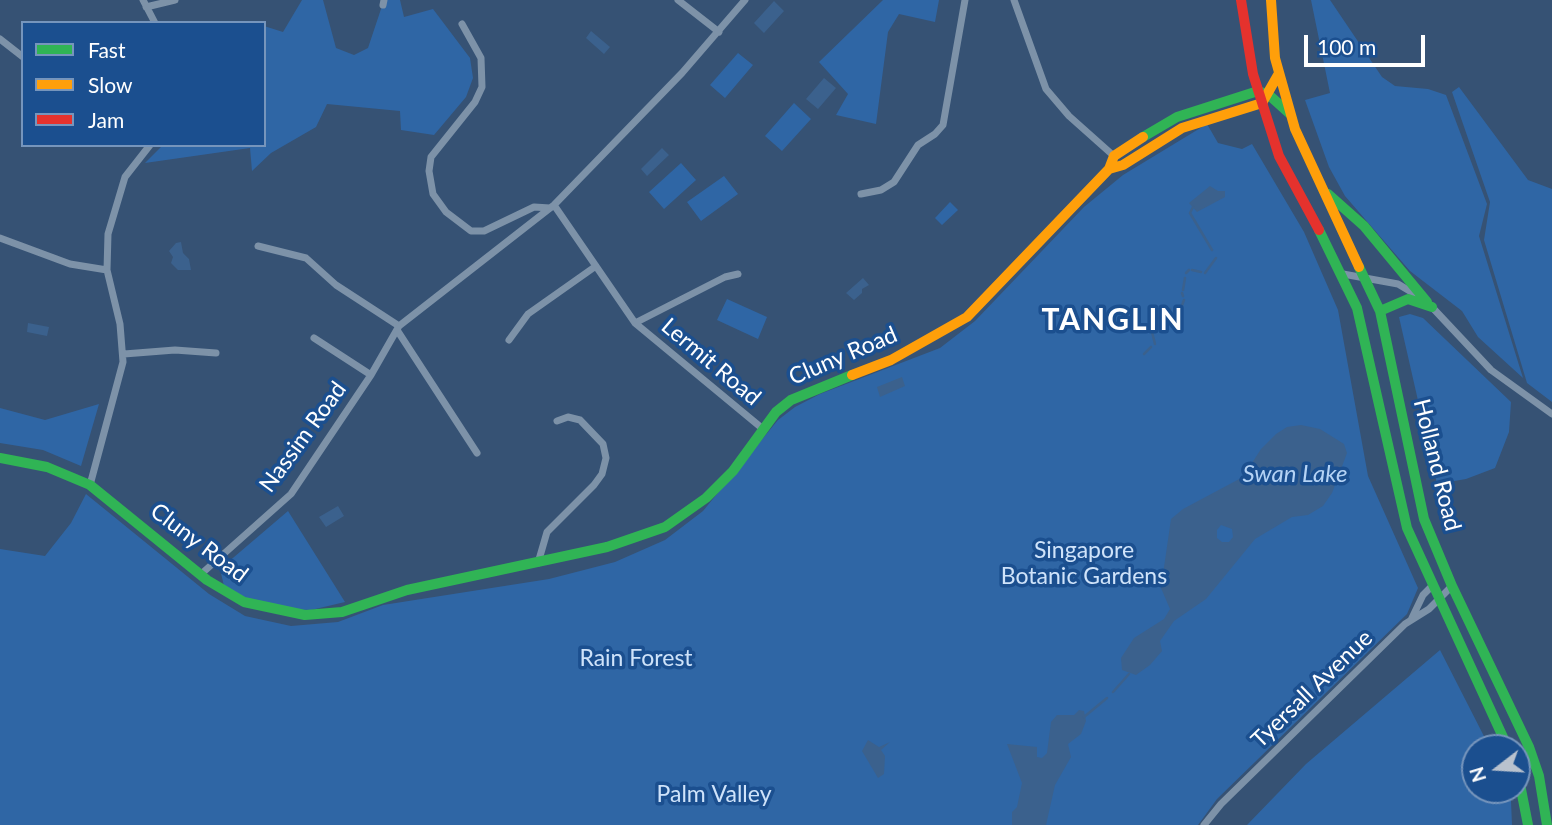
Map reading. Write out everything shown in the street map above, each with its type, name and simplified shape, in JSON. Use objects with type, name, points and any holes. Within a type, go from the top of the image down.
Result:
[{"type":"main road","name":"Holland Road","points":[[1241,0],[1248,51],[1279,156],[1295,190],[1343,274],[1367,340],[1379,407],[1408,528],[1501,734]]},
{"type":"main road","name":"Holland Road","points":[[1271,0],[1278,75],[1290,113],[1312,172],[1325,193],[1380,311],[1424,519],[1452,586],[1529,747],[1539,776],[1547,825]]},
{"type":"main road","points":[[1109,169],[1123,165],[1182,128],[1263,97],[1278,75]]},
{"type":"main road","points":[[1114,156],[1177,117],[1263,97],[1290,113]]},
{"type":"main road","name":"Cluny Road","points":[[0,458],[47,467],[90,485],[200,575],[244,602],[305,615],[342,612],[407,590],[607,547],[676,520],[706,498],[727,477],[763,429],[791,400],[891,360],[967,317],[1109,169],[1114,156]]},
{"type":"main road","points":[[1325,193],[1364,226],[1430,305]]},
{"type":"main road","points":[[1380,311],[1408,299],[1430,305]]},
{"type":"main road","points":[[1524,804],[1528,825]]},
{"type":"street","points":[[153,21],[144,3],[175,0]]},
{"type":"street","points":[[678,0],[719,32]]},
{"type":"street","name":"Nassim Road","points":[[200,575],[291,494],[371,376],[398,328],[552,206],[719,32],[745,0]]},
{"type":"street","points":[[861,194],[881,190],[898,178],[918,145],[943,125],[965,0]]},
{"type":"street","points":[[1014,0],[1046,89],[1069,116],[1123,165]]},
{"type":"street","points":[[463,24],[481,58],[482,87],[475,102],[431,157],[429,171],[433,194],[458,223],[471,231],[484,231],[534,207],[552,206]]},
{"type":"street","points":[[0,39],[21,55]]},
{"type":"street","points":[[90,485],[124,354],[107,270],[108,234],[125,177],[148,147]]},
{"type":"street","name":"Lermit Road","points":[[552,206],[635,323],[763,429]]},
{"type":"street","points":[[0,238],[70,264],[107,270]]},
{"type":"street","points":[[258,246],[306,258],[336,285],[398,328],[477,453]]},
{"type":"street","points":[[509,340],[528,314],[596,265]]},
{"type":"street","name":"Lermit Road","points":[[635,323],[725,277],[738,274]]},
{"type":"street","points":[[1343,274],[1398,284],[1430,305],[1491,370],[1552,414]]},
{"type":"street","name":"Nassim Road","points":[[314,338],[371,376]]},
{"type":"street","points":[[124,354],[175,350],[216,353]]},
{"type":"street","points":[[538,563],[547,532],[594,485],[606,460],[603,444],[580,420],[568,416],[557,421]]},
{"type":"street","points":[[1410,620],[1432,586]]},
{"type":"street","name":"Tyersall Avenue","points":[[1204,825],[1221,804],[1410,620],[1429,609],[1452,586]]},
{"type":"green space","points":[[302,0],[323,0],[336,48],[354,55],[368,48],[384,0],[400,0],[404,17],[433,9],[470,58],[473,78],[466,97],[434,135],[401,130],[400,111],[327,104],[316,127],[271,153],[252,171],[250,148],[145,163],[161,147],[266,147],[266,27],[283,32]]},
{"type":"green space","points":[[883,0],[939,0],[935,22],[899,14],[888,32],[876,124],[836,115],[848,94],[819,62]]},
{"type":"green space","points":[[1311,0],[1330,0],[1382,77],[1395,86],[1428,89],[1446,95],[1487,204],[1479,236],[1523,378],[1478,337],[1462,311],[1410,271],[1345,196],[1329,167],[1305,100],[1330,93]]},
{"type":"green space","points":[[738,53],[753,65],[725,98],[710,85]]},
{"type":"green space","points":[[1459,87],[1528,180],[1552,189],[1552,402],[1527,383],[1484,240],[1490,202],[1452,92]]},
{"type":"green space","points":[[794,103],[811,119],[782,151],[765,136]]},
{"type":"green space","name":"Singapore Botanic Gardens","points":[[1207,124],[1218,143],[1242,149],[1252,144],[1304,232],[1338,310],[1368,476],[1418,588],[1407,614],[1217,799],[1198,825],[0,825],[0,549],[45,556],[71,523],[86,494],[209,594],[245,616],[291,626],[338,622],[383,605],[549,579],[615,562],[665,540],[703,511],[778,420],[795,407],[820,394],[940,348],[975,321],[1084,207],[1123,175]]},
{"type":"green space","points":[[681,163],[696,180],[664,209],[649,192]]},
{"type":"green space","points":[[724,176],[738,194],[701,221],[687,202]]},
{"type":"green space","points":[[950,202],[958,210],[942,225],[935,218]]},
{"type":"green space","points":[[727,299],[767,317],[758,339],[717,320]]},
{"type":"green space","points":[[1410,314],[1423,318],[1511,402],[1509,432],[1495,468],[1466,479],[1437,484],[1399,317]]},
{"type":"green space","points":[[99,404],[81,466],[43,450],[0,443],[0,408],[45,420]]},
{"type":"green space","points":[[288,511],[345,602],[311,610],[284,609],[242,599],[224,586],[220,569]]},
{"type":"green space","points":[[1440,650],[1483,734],[1461,734],[1461,804],[1511,804],[1512,825],[1247,825],[1306,764]]},
{"type":"water","points":[[774,1],[784,11],[764,33],[754,23]]},
{"type":"water","points":[[591,31],[610,47],[604,54],[586,38]]},
{"type":"water","points":[[824,78],[836,88],[818,109],[806,99]]},
{"type":"water","points":[[662,148],[669,155],[647,176],[641,169]]},
{"type":"water","points":[[1210,186],[1218,191],[1225,191],[1225,197],[1197,212],[1189,203]]},
{"type":"water","points":[[181,242],[191,270],[178,270],[171,263],[173,257],[169,251],[176,243]]},
{"type":"water","points":[[863,278],[869,285],[862,289],[862,293],[854,300],[846,293]]},
{"type":"water","points":[[28,323],[49,327],[47,336],[27,332]]},
{"type":"water","points":[[902,377],[905,386],[880,397],[877,387]]},
{"type":"water","name":"Swan Lake","points":[[1301,425],[1320,429],[1344,444],[1347,453],[1332,493],[1323,506],[1308,515],[1292,517],[1255,539],[1206,599],[1174,621],[1160,641],[1162,651],[1150,665],[1136,675],[1122,670],[1121,658],[1134,638],[1164,619],[1170,609],[1161,588],[1171,519],[1183,509],[1243,477],[1261,449],[1287,427]],"holes":[[[1221,525],[1232,529],[1233,537],[1229,542],[1222,542],[1217,538],[1217,530]]]},
{"type":"water","points":[[338,506],[344,516],[326,527],[319,517]]},
{"type":"water","points":[[1079,710],[1084,711],[1086,721],[1081,734],[1068,744],[1071,757],[1055,785],[1046,825],[1012,825],[1012,812],[1017,807],[1022,783],[1007,744],[1037,747],[1037,757],[1042,758],[1047,753],[1051,722],[1057,715],[1074,715]]},
{"type":"water","points":[[868,740],[879,747],[890,742],[881,750],[885,756],[884,774],[878,778],[862,751]]},
{"type":"waterway","points":[[1193,207],[1190,213],[1212,250]]},
{"type":"waterway","points":[[1205,273],[1216,258]]},
{"type":"waterway","points":[[1186,273],[1189,270]]},
{"type":"waterway","points":[[1192,270],[1201,272]]},
{"type":"waterway","points":[[1183,290],[1185,278]]},
{"type":"waterway","points":[[1174,311],[1181,308],[1184,300]]},
{"type":"waterway","points":[[1159,318],[1165,313]]},
{"type":"waterway","points":[[1155,321],[1150,324],[1155,344]]},
{"type":"waterway","points":[[1144,354],[1151,347]]},
{"type":"waterway","points":[[1113,692],[1129,674]]},
{"type":"waterway","points":[[1084,717],[1107,698]]},
{"type":"traffic: fast","points":[[1143,137],[1177,117],[1258,91],[1269,95],[1289,113]]},
{"type":"traffic: fast","points":[[1328,194],[1364,226],[1427,302]]},
{"type":"traffic: fast","points":[[1319,230],[1357,308],[1407,528],[1502,734]]},
{"type":"traffic: fast","points":[[1359,267],[1380,311],[1424,519],[1452,586],[1529,747],[1539,776],[1547,825]]},
{"type":"traffic: fast","points":[[1380,311],[1408,299],[1432,307]]},
{"type":"traffic: fast","points":[[0,458],[47,467],[90,485],[207,580],[244,602],[305,615],[342,612],[407,590],[607,547],[665,527],[706,498],[733,471],[776,412],[791,400],[852,375]]},
{"type":"traffic: fast","points":[[1524,804],[1528,825]]},
{"type":"traffic: slow","points":[[1271,0],[1275,58],[1295,129],[1359,267]]},
{"type":"traffic: slow","points":[[1109,169],[1123,165],[1182,128],[1262,103],[1278,75]]},
{"type":"traffic: slow","points":[[852,375],[891,360],[967,317],[1109,169],[1114,156],[1143,137]]},
{"type":"traffic: jam","points":[[1241,0],[1253,74],[1279,156],[1319,230]]},
{"type":"district","name":"TANGLIN","points":[[1113,320]]},
{"type":"park label","name":"Rain Forest","points":[[636,659]]},
{"type":"park label","name":"Palm Valley","points":[[714,795]]}]
